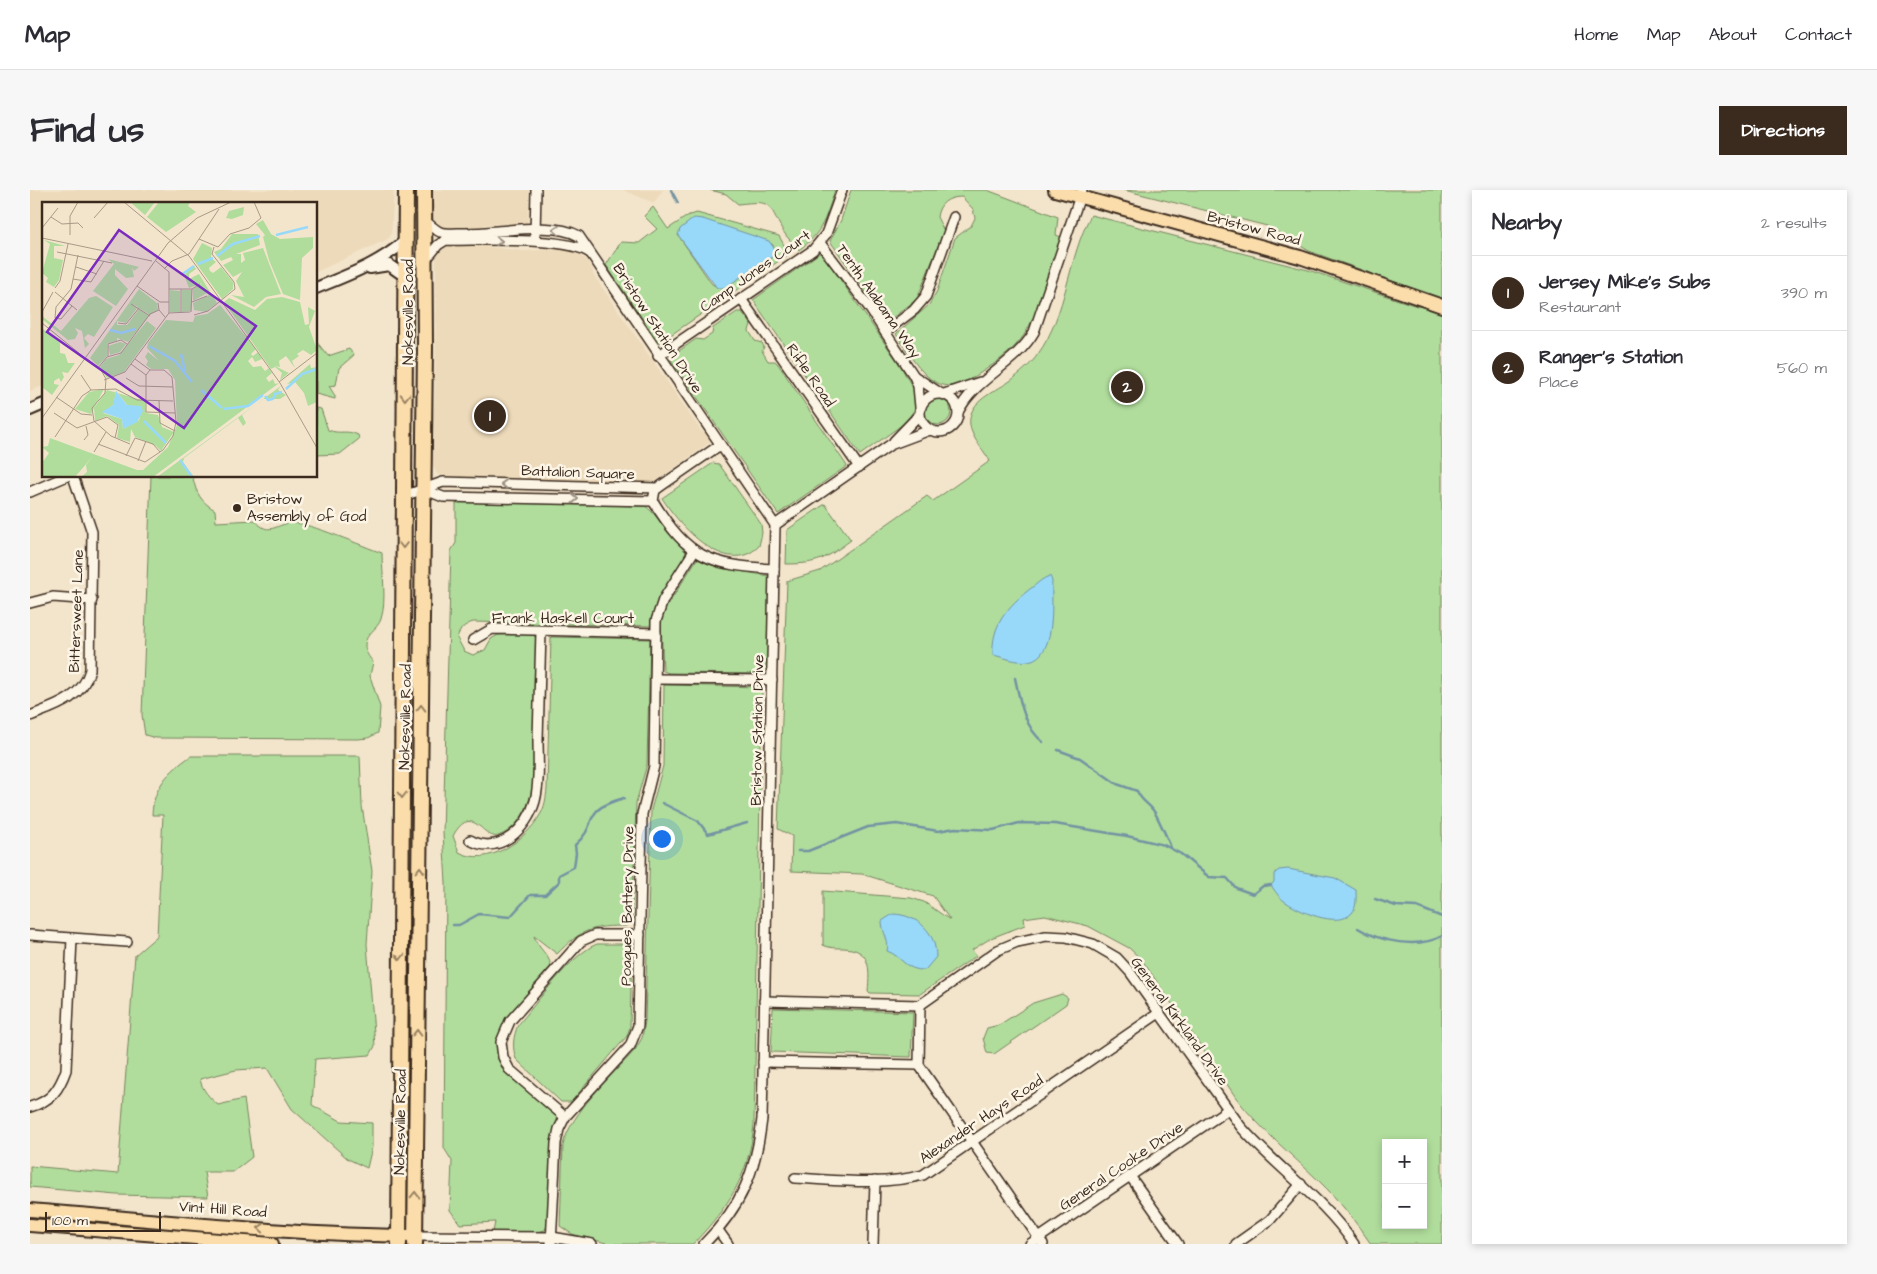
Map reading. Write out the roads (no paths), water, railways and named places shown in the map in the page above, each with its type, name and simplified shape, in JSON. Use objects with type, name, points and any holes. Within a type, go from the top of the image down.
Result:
[{"type":"highway","name":"Nokesville Road","points":[[399,1240],[406,190]]},
{"type":"highway","name":"Nokesville Road","points":[[415,1240],[425,261],[424,190]]},
{"type":"main road","name":"Bristow Road","points":[[1055,190],[1081,194],[1300,257],[1442,306]]},
{"type":"main road","name":"Vint Hill Road","points":[[30,1210],[415,1240]]},
{"type":"main road","name":"Vint Hill Road","points":[[30,1225],[272,1244]]},
{"type":"street","points":[[535,242],[536,190]]},
{"type":"street","name":"Camp Jones Court","points":[[658,356],[820,243],[831,223],[842,190]]},
{"type":"street","points":[[920,411],[921,421],[930,430],[939,432],[949,430],[957,420],[958,412],[968,396],[983,381],[1010,362],[1024,347],[1034,332],[1081,194]]},
{"type":"street","points":[[886,332],[914,310],[926,296],[954,217]]},
{"type":"street","name":"Bristow Station Drive","points":[[424,220],[437,230],[446,233],[486,233],[536,229],[574,233],[586,244],[658,356],[775,525],[762,1118],[757,1154],[744,1192],[736,1207],[704,1244]]},
{"type":"street","points":[[318,287],[357,271],[392,252],[406,240]]},
{"type":"street","name":"Bristow Station Drive","points":[[425,261],[438,245],[446,240],[535,242],[578,246],[594,256]]},
{"type":"street","name":"Tenth Alabama Way","points":[[820,243],[886,332],[914,376],[918,386],[920,411]]},
{"type":"street","points":[[357,271],[389,265],[406,277]]},
{"type":"street","name":"Rifle Road","points":[[741,299],[859,467]]},
{"type":"street","name":"Tenth Alabama Way","points":[[914,376],[942,393]]},
{"type":"street","points":[[775,525],[890,445],[920,411],[926,398],[983,381]]},
{"type":"street","points":[[942,393],[954,401],[958,412]]},
{"type":"street","points":[[30,410],[42,405]]},
{"type":"street","points":[[890,445],[930,430]]},
{"type":"street","points":[[720,445],[652,493],[653,501],[675,534],[694,551],[726,564],[774,569]]},
{"type":"street","points":[[30,492],[62,478]]},
{"type":"street","name":"Bittersweet Lane","points":[[30,716],[72,698],[87,680],[90,670],[92,532],[74,478]]},
{"type":"street","name":"Battalion Square","points":[[404,496],[443,482],[658,488]]},
{"type":"street","name":"Battalion Square","points":[[423,489],[443,497],[653,501]]},
{"type":"street","name":"Poagues Battery Drive","points":[[551,1241],[556,1143],[559,1129],[565,1117],[634,1040],[638,1026],[642,814],[654,766],[658,609],[694,551]]},
{"type":"street","points":[[30,603],[53,597],[92,600]]},
{"type":"street","name":"Frank Haskell Court","points":[[473,640],[492,629],[656,633]]},
{"type":"street","points":[[470,840],[483,846],[500,844],[519,829],[532,809],[537,785],[541,631]]},
{"type":"street","points":[[655,679],[772,680]]},
{"type":"street","points":[[30,935],[127,942]]},
{"type":"street","points":[[565,1117],[509,1069],[501,1047],[505,1029],[561,961],[581,941],[595,935],[640,935]]},
{"type":"street","name":"General Kirkland Drive","points":[[920,1005],[1007,946],[1036,938],[1056,936],[1093,944],[1117,958],[1130,972],[1227,1110],[1258,1146],[1326,1208],[1354,1244]]},
{"type":"street","points":[[30,1107],[47,1100],[55,1094],[60,1087],[66,1070],[72,938]]},
{"type":"street","points":[[764,1001],[920,1005],[919,1065],[1041,1241]]},
{"type":"street","name":"Alexander Hays Road","points":[[795,1178],[875,1181],[907,1179],[922,1175],[973,1142],[1159,1013]]},
{"type":"street","points":[[763,1062],[919,1065]]},
{"type":"street","name":"General Cooke Drive","points":[[1030,1244],[1041,1241],[1130,1176],[1227,1110]]},
{"type":"street","points":[[1130,1176],[1178,1244]]},
{"type":"street","points":[[873,1244],[875,1181]]},
{"type":"street","points":[[1236,1244],[1270,1220],[1301,1184]]},
{"type":"street","points":[[718,1230],[728,1244]]},
{"type":"street","points":[[415,1240],[551,1241],[592,1244]]},
{"type":"water","points":[[694,218],[703,219],[769,241],[774,248],[775,255],[724,288],[717,288],[678,235],[680,229]]},
{"type":"water","points":[[1050,576],[1052,581],[1052,615],[1048,640],[1044,650],[1037,657],[1028,661],[1015,661],[993,655],[995,634],[1002,617],[1022,595]]},
{"type":"water","points":[[1288,869],[1335,878],[1356,890],[1354,911],[1346,917],[1328,919],[1307,913],[1289,904],[1280,897],[1271,885],[1274,882],[1274,874],[1279,870]]},
{"type":"water","points":[[893,914],[918,921],[924,926],[933,940],[936,957],[925,970],[918,970],[908,966],[887,951],[888,947],[882,921]]},
{"type":"waterway","points":[[671,190],[678,203]]},
{"type":"waterway","points":[[1015,678],[1027,721],[1031,729],[1043,742]]},
{"type":"waterway","points":[[1058,750],[1080,758],[1117,784],[1137,791],[1155,813],[1171,848]]},
{"type":"waterway","points":[[453,925],[459,925],[479,914],[510,917],[530,895],[545,895],[559,882],[559,875],[574,867],[575,845],[583,837],[595,813],[610,803],[624,798]]},
{"type":"waterway","points":[[662,803],[698,821],[708,834],[747,823]]},
{"type":"waterway","points":[[798,851],[808,851],[868,827],[897,824],[938,831],[955,828],[993,830],[1019,823],[1055,824],[1127,836],[1164,845],[1181,854],[1209,877],[1227,878],[1236,888],[1253,894],[1263,886],[1271,885]]},
{"type":"waterway","points":[[1375,899],[1396,906],[1417,907],[1442,917]]},
{"type":"waterway","points":[[1358,928],[1377,937],[1399,942],[1422,942],[1442,936]]},
{"type":"place","name":"Ranger's Station","points":[[1127,387]]},
{"type":"place","name":"Jersey Mike's Subs","points":[[490,416]]},
{"type":"place","name":"Bristow Assembly of God","points":[[237,508]]}]
